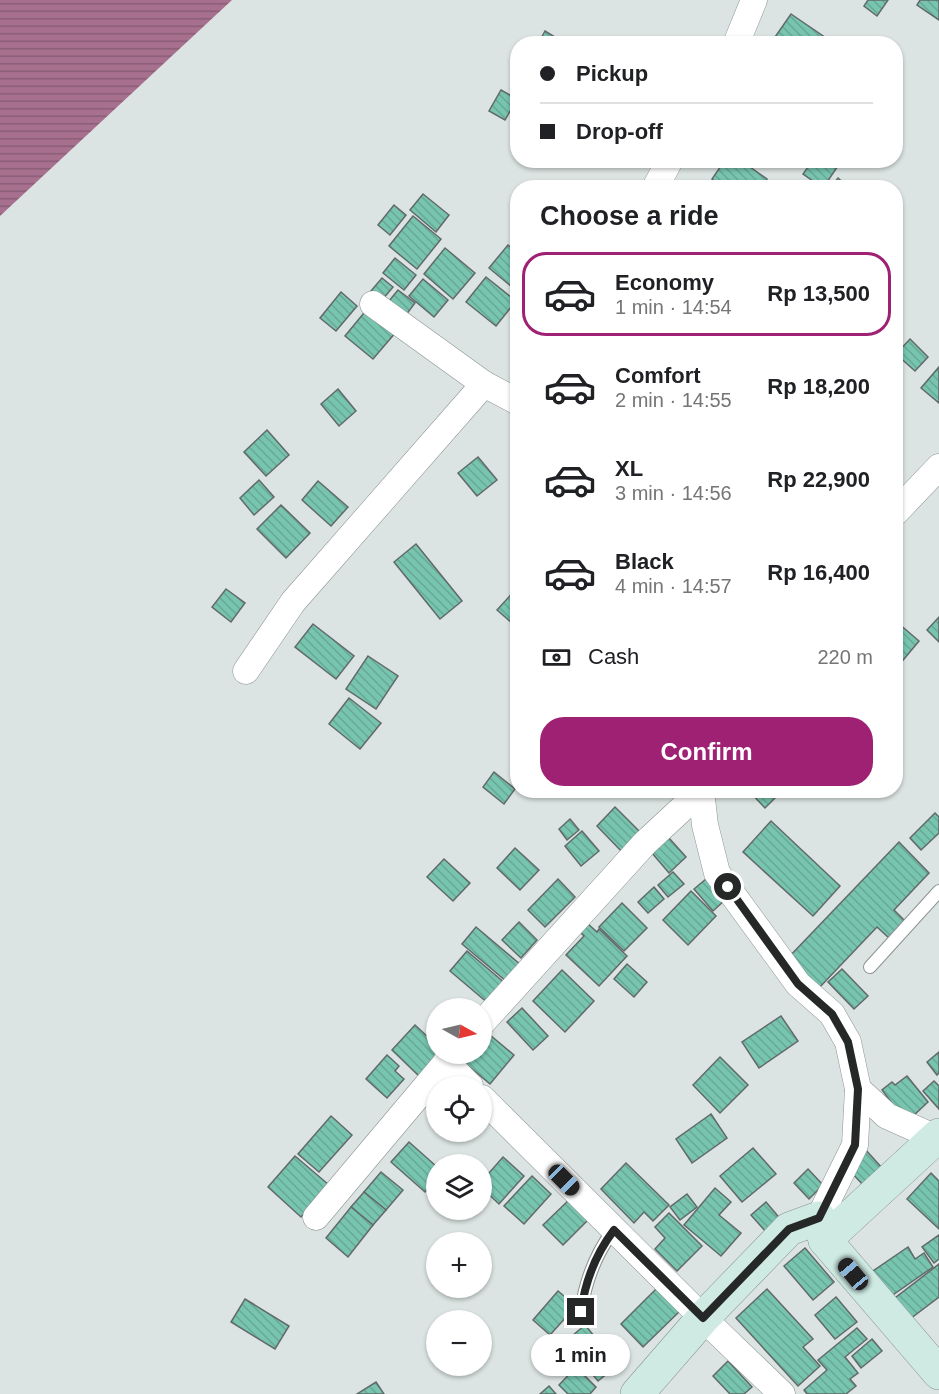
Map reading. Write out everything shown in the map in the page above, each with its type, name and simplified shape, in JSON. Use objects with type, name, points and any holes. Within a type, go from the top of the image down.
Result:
[{"type":"street","points":[[739,36],[754,0]]},
{"type":"street","points":[[373,304],[484,384],[510,398]]},
{"type":"street","points":[[246,671],[293,602],[484,384]]},
{"type":"street","points":[[903,505],[939,467]]},
{"type":"street","points":[[492,1012],[645,843],[693,798]]},
{"type":"street","points":[[702,798],[706,834],[717,873],[798,984],[832,1014],[848,1042],[858,1089],[855,1145],[822,1229]]},
{"type":"street","points":[[316,1217],[445,1064]]},
{"type":"street","points":[[638,1394],[703,1318],[789,1229],[822,1229],[938,1137],[887,1116],[858,1089]]},
{"type":"street","points":[[492,1108],[703,1318],[783,1394]]},
{"type":"street","points":[[822,1229],[939,1373]]},
{"type":"lane","points":[[870,967],[939,891]]},
{"type":"lane","points":[[581,1312],[588,1276],[603,1244],[614,1230]]},
{"type":"shaded area","points":[[0,0],[232,0],[0,216]]},
{"type":"building","points":[[868,0],[888,0],[877,16],[864,6]]},
{"type":"building","points":[[920,0],[939,0],[939,20],[917,5]]},
{"type":"building","points":[[791,14],[823,36],[776,36]]},
{"type":"building","points":[[545,31],[553,36],[542,36]]},
{"type":"building","points":[[501,90],[510,95],[510,111],[505,120],[489,111]]},
{"type":"building","points":[[720,168],[751,168],[767,179],[713,180]]},
{"type":"building","points":[[807,168],[837,168],[828,180],[812,180],[803,174]]},
{"type":"building","points":[[423,194],[449,215],[436,232],[410,210]]},
{"type":"building","points":[[394,205],[406,215],[390,235],[378,225]]},
{"type":"building","points":[[413,216],[441,239],[417,269],[389,246]]},
{"type":"building","points":[[508,245],[510,247],[510,285],[489,268]]},
{"type":"building","points":[[445,248],[475,273],[453,299],[424,274]]},
{"type":"building","points":[[395,258],[416,275],[404,290],[383,273]]},
{"type":"building","points":[[486,277],[510,296],[510,308],[496,326],[466,302]]},
{"type":"building","points":[[382,278],[393,287],[382,300],[371,291]]},
{"type":"building","points":[[423,279],[448,300],[434,317],[409,296]]},
{"type":"building","points":[[398,290],[415,303],[406,315],[389,301]]},
{"type":"building","points":[[341,292],[357,306],[336,331],[320,318]]},
{"type":"building","points":[[368,308],[396,332],[373,359],[345,336]]},
{"type":"building","points":[[910,339],[928,357],[915,371],[903,360],[903,346]]},
{"type":"building","points":[[939,367],[939,403],[921,388]]},
{"type":"building","points":[[338,389],[356,411],[339,426],[321,404]]},
{"type":"building","points":[[267,430],[289,455],[266,476],[244,452]]},
{"type":"building","points":[[478,457],[497,480],[477,496],[458,473]]},
{"type":"building","points":[[259,480],[274,497],[254,515],[240,498]]},
{"type":"building","points":[[318,481],[348,507],[331,526],[302,500]]},
{"type":"building","points":[[281,505],[310,533],[286,558],[257,529]]},
{"type":"building","points":[[416,544],[462,601],[440,619],[394,562]]},
{"type":"building","points":[[226,589],[245,603],[231,622],[212,607]]},
{"type":"building","points":[[510,596],[510,621],[497,610]]},
{"type":"building","points":[[939,617],[939,642],[927,630]]},
{"type":"building","points":[[313,624],[354,656],[336,679],[295,647]]},
{"type":"building","points":[[903,627],[919,641],[903,660]]},
{"type":"building","points":[[368,656],[398,676],[376,709],[346,689]]},
{"type":"building","points":[[349,698],[381,723],[360,749],[329,724]]},
{"type":"building","points":[[494,772],[510,785],[510,796],[504,804],[483,787]]},
{"type":"building","points":[[756,798],[775,798],[765,808]]},
{"type":"building","points":[[615,807],[643,835],[624,854],[597,826]]},
{"type":"building","points":[[935,813],[939,817],[939,833],[921,850],[910,838]]},
{"type":"building","points":[[570,819],[579,830],[567,840],[559,829]]},
{"type":"building","points":[[771,821],[840,886],[813,916],[743,852]]},
{"type":"building","points":[[582,831],[599,851],[581,866],[565,846]]},
{"type":"building","points":[[669,838],[686,857],[669,873],[652,853]]},
{"type":"building","points":[[899,842],[929,873],[894,910],[906,922],[890,939],[877,927],[819,988],[788,958]]},
{"type":"building","points":[[515,848],[539,870],[520,890],[497,868]]},
{"type":"building","points":[[444,859],[470,883],[453,901],[427,877]]},
{"type":"building","points":[[673,872],[684,884],[668,897],[658,885]]},
{"type":"building","points":[[558,879],[575,897],[545,927],[528,910]]},
{"type":"building","points":[[706,879],[725,900],[713,911],[694,889]]},
{"type":"building","points":[[654,887],[664,899],[648,913],[638,902]]},
{"type":"building","points":[[691,891],[716,916],[688,945],[663,920]]},
{"type":"building","points":[[622,903],[647,928],[624,951],[599,927]]},
{"type":"building","points":[[519,922],[537,940],[521,958],[502,940]]},
{"type":"building","points":[[587,923],[597,932],[599,929],[627,956],[599,986],[566,955],[584,936],[579,931]]},
{"type":"building","points":[[476,927],[521,965],[507,982],[462,944]]},
{"type":"building","points":[[467,951],[506,984],[492,1000],[492,998],[482,998],[450,971]]},
{"type":"building","points":[[627,964],[647,982],[634,997],[614,979]]},
{"type":"building","points":[[842,969],[868,996],[854,1009],[828,982]]},
{"type":"building","points":[[562,970],[594,1001],[565,1032],[533,1001]]},
{"type":"building","points":[[522,1008],[548,1036],[533,1050],[507,1022]]},
{"type":"building","points":[[781,1016],[798,1041],[759,1068],[742,1042]]},
{"type":"building","points":[[415,1025],[426,1035],[426,1064],[432,1064],[420,1077],[392,1050]]},
{"type":"building","points":[[492,1037],[514,1055],[492,1082],[492,1076],[480,1076],[466,1064],[492,1064]]},
{"type":"building","points":[[939,1052],[939,1073],[937,1075],[927,1062]]},
{"type":"building","points":[[387,1055],[399,1066],[395,1071],[404,1079],[387,1098],[366,1079]]},
{"type":"building","points":[[720,1057],[748,1085],[720,1113],[693,1085]]},
{"type":"building","points":[[907,1076],[928,1102],[914,1115],[894,1106],[882,1090],[892,1082],[895,1085]]},
{"type":"building","points":[[934,1081],[939,1086],[939,1109],[923,1091]]},
{"type":"building","points":[[711,1114],[727,1138],[692,1163],[676,1139]]},
{"type":"building","points":[[331,1116],[352,1135],[319,1172],[298,1154]]},
{"type":"building","points":[[409,1142],[426,1157],[425,1192],[391,1162]]},
{"type":"building","points":[[753,1148],[776,1174],[742,1202],[720,1176]]},
{"type":"building","points":[[864,1148],[883,1169],[864,1186],[849,1170]]},
{"type":"building","points":[[295,1156],[329,1185],[301,1217],[268,1187]]},
{"type":"building","points":[[503,1157],[524,1176],[499,1204],[492,1197],[492,1170]]},
{"type":"building","points":[[626,1163],[669,1205],[653,1221],[644,1212],[634,1223],[601,1189]]},
{"type":"building","points":[[808,1169],[823,1185],[809,1199],[794,1183]]},
{"type":"building","points":[[381,1172],[403,1190],[386,1210],[364,1192]]},
{"type":"building","points":[[931,1173],[939,1181],[939,1229],[907,1199]]},
{"type":"building","points":[[532,1176],[551,1194],[524,1224],[504,1206]]},
{"type":"building","points":[[715,1188],[731,1202],[719,1215],[741,1233],[721,1256],[684,1225]]},
{"type":"building","points":[[364,1192],[386,1210],[373,1225],[351,1207]]},
{"type":"building","points":[[687,1194],[697,1207],[680,1220],[670,1207]]},
{"type":"building","points":[[571,1198],[590,1218],[563,1245],[543,1225]]},
{"type":"building","points":[[766,1202],[782,1221],[767,1233],[751,1215]]},
{"type":"building","points":[[351,1207],[373,1225],[348,1257],[326,1238]]},
{"type":"building","points":[[669,1213],[702,1246],[677,1271],[655,1249],[665,1238],[655,1227]]},
{"type":"building","points":[[939,1235],[939,1259],[934,1263],[922,1247]]},
{"type":"building","points":[[908,1247],[915,1259],[924,1253],[933,1267],[887,1299],[870,1273]]},
{"type":"building","points":[[805,1248],[834,1282],[813,1300],[784,1266]]},
{"type":"building","points":[[939,1264],[939,1297],[910,1319],[895,1298]]},
{"type":"building","points":[[660,1285],[682,1309],[643,1347],[621,1324]]},
{"type":"building","points":[[767,1289],[813,1339],[803,1347],[820,1366],[798,1386],[736,1318]]},
{"type":"building","points":[[558,1291],[576,1306],[550,1335],[533,1320]]},
{"type":"building","points":[[836,1297],[857,1322],[835,1339],[815,1315]]},
{"type":"building","points":[[245,1299],[289,1326],[275,1349],[231,1322]]},
{"type":"building","points":[[585,1325],[618,1365],[598,1381],[579,1358],[586,1352],[573,1335]]},
{"type":"building","points":[[857,1328],[867,1339],[845,1357],[858,1373],[850,1379],[856,1386],[846,1394],[807,1394],[804,1390],[827,1370],[818,1360]]},
{"type":"building","points":[[872,1339],[882,1351],[861,1368],[852,1356]]},
{"type":"building","points":[[728,1361],[752,1387],[744,1394],[730,1394],[713,1376]]},
{"type":"building","points":[[576,1367],[596,1387],[590,1394],[568,1394],[559,1385]]},
{"type":"building","points":[[376,1382],[384,1394],[357,1394]]},
{"type":"building","points":[[549,1386],[556,1394],[540,1394]]},
{"type":"route","points":[[581,1312],[588,1276],[603,1244],[614,1230],[703,1318],[789,1229],[819,1218],[855,1145],[858,1089],[848,1042],[832,1014],[798,984],[728,887]]}]
